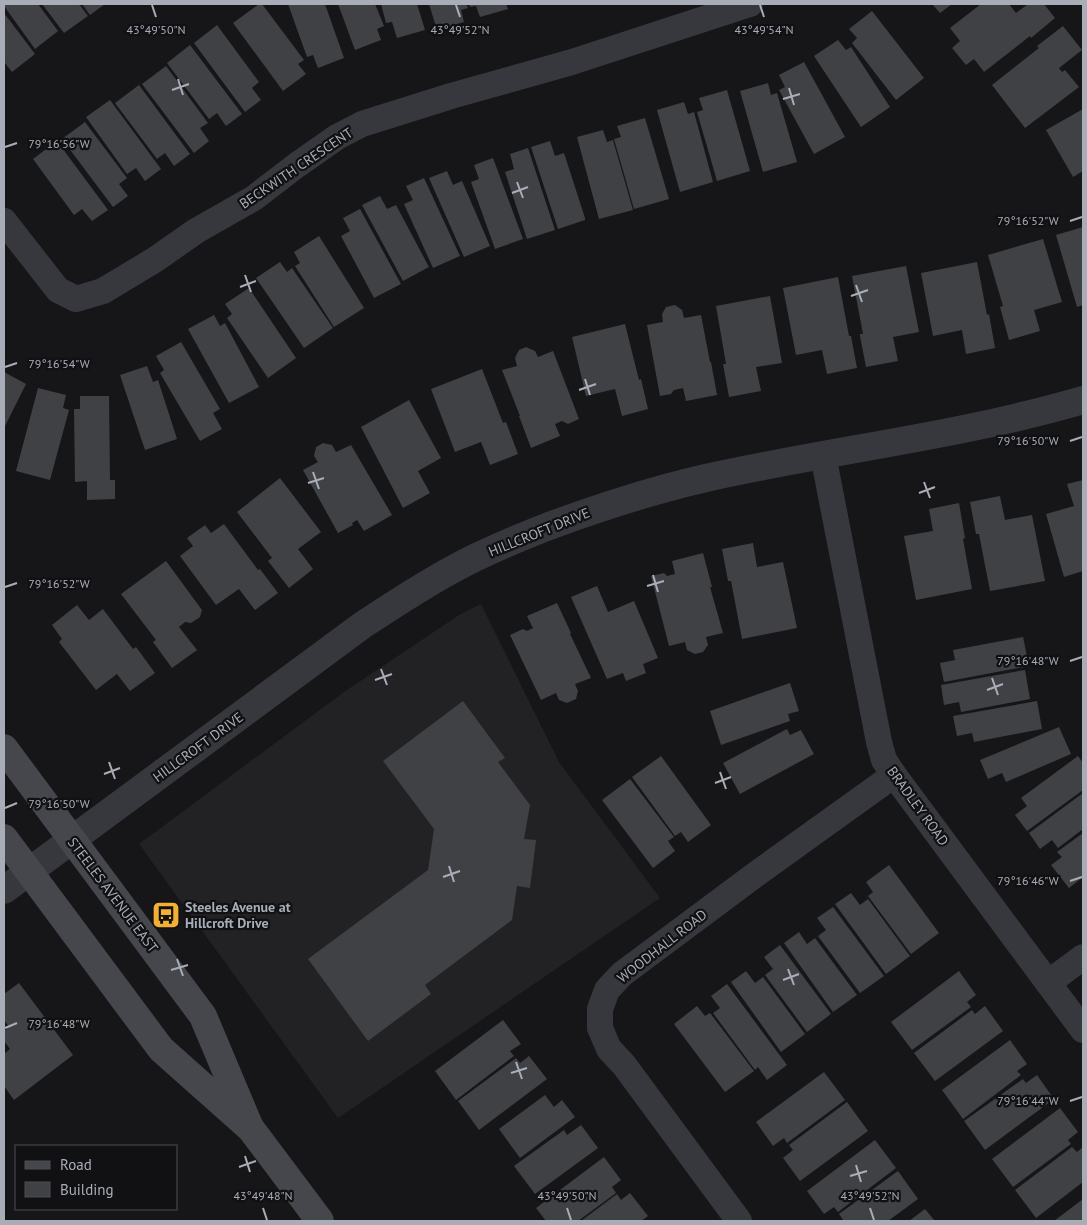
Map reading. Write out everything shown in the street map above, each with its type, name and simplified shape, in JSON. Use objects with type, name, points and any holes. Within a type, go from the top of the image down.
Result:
[{"type":"main road","name":"STEELES AVENUE EAST","points":[[4,748],[203,1016],[250,1129]]},
{"type":"main road","name":"STEELES AVENUE EAST","points":[[4,838],[161,1049],[250,1129],[320,1221]]},
{"type":"street","name":"BECKWITH CRESCENT","points":[[4,221],[58,290],[76,299],[103,291],[156,259],[196,231],[254,198],[337,137],[362,124],[451,96],[572,62],[750,4]]},
{"type":"street","name":"HILLCROFT DRIVE","points":[[4,890],[364,624],[460,565],[522,537],[584,513],[652,492],[706,478],[985,425],[1083,400]]},
{"type":"street","name":"BRADLEY ROAD","points":[[823,455],[884,760],[1083,1030]]},
{"type":"street","name":"WOODHALL ROAD","points":[[739,1221],[624,1065],[609,1049],[600,1028],[600,1009],[607,990],[622,974],[894,775]]},
{"type":"street","points":[[1048,983],[1083,957]]},
{"type":"shaded area","points":[[481,604],[559,762],[660,898],[338,1118],[139,844],[344,692],[459,615]]},
{"type":"building","points":[[4,4],[38,4],[58,31],[35,49]]},
{"type":"building","points":[[42,4],[79,4],[88,16],[64,33]]},
{"type":"building","points":[[82,4],[105,4],[90,15]]},
{"type":"building","points":[[259,4],[262,4],[304,60],[298,64],[306,74],[283,91],[233,23]]},
{"type":"building","points":[[288,4],[325,4],[344,58],[318,68],[313,55],[307,57]]},
{"type":"building","points":[[338,4],[375,4],[384,26],[377,29],[381,40],[355,50]]},
{"type":"building","points":[[381,4],[417,4],[425,30],[397,38],[392,22],[386,23]]},
{"type":"building","points":[[429,4],[466,4],[468,8],[461,10],[464,22],[437,30]]},
{"type":"building","points":[[469,4],[506,4],[508,9],[480,17],[476,6],[470,7]]},
{"type":"building","points":[[932,4],[952,4],[940,13]]},
{"type":"building","points":[[981,4],[1009,4],[1016,13],[1028,4],[1044,4],[1055,18],[984,72],[974,59],[966,65],[952,48],[960,41],[950,28]]},
{"type":"building","points":[[872,11],[924,78],[896,100],[852,43],[857,38],[849,29]]},
{"type":"building","points":[[4,13],[35,54],[12,72],[4,62]]},
{"type":"building","points":[[217,25],[259,82],[252,88],[261,100],[245,112],[194,43]]},
{"type":"building","points":[[1063,26],[1082,50],[1059,68],[1062,72],[1065,70],[1079,87],[1025,128],[992,85],[1039,48],[1037,46]]},
{"type":"building","points":[[838,40],[846,50],[851,47],[890,107],[861,127],[814,56]]},
{"type":"building","points":[[190,45],[242,114],[226,126],[217,113],[209,119],[167,63]]},
{"type":"building","points":[[804,62],[845,137],[814,154],[779,90],[785,87],[779,75]]},
{"type":"building","points":[[166,66],[208,123],[200,128],[209,141],[194,153],[142,84]]},
{"type":"building","points":[[768,83],[771,95],[777,93],[797,162],[763,172],[740,91]]},
{"type":"building","points":[[139,85],[190,154],[174,166],[165,153],[157,159],[115,103]]},
{"type":"building","points":[[727,90],[750,171],[717,181],[697,112],[703,110],[699,98]]},
{"type":"building","points":[[110,100],[161,169],[145,181],[136,168],[127,174],[86,117]]},
{"type":"building","points":[[684,102],[688,114],[694,112],[713,182],[680,192],[657,110]]},
{"type":"building","points":[[1083,109],[1083,171],[1073,177],[1046,130]]},
{"type":"building","points":[[645,118],[669,199],[634,209],[614,139],[621,137],[617,126]]},
{"type":"building","points":[[85,122],[127,178],[119,184],[128,196],[113,207],[62,139]]},
{"type":"building","points":[[603,130],[607,142],[613,140],[633,210],[599,219],[577,137]]},
{"type":"building","points":[[57,141],[108,210],[92,221],[82,209],[74,215],[33,159]]},
{"type":"building","points":[[550,141],[555,156],[564,153],[585,218],[585,220],[558,229],[531,147]]},
{"type":"building","points":[[528,148],[555,230],[527,239],[505,172],[514,169],[510,154]]},
{"type":"building","points":[[493,158],[523,239],[495,249],[471,182],[479,179],[474,165]]},
{"type":"building","points":[[447,171],[453,185],[462,181],[490,246],[464,257],[429,178]]},
{"type":"building","points":[[424,178],[460,256],[433,268],[404,204],[413,200],[406,186]]},
{"type":"building","points":[[380,196],[387,209],[396,205],[429,267],[403,281],[362,205]]},
{"type":"building","points":[[360,209],[401,284],[374,298],[341,236],[350,231],[343,218]]},
{"type":"building","points":[[1083,227],[1083,305],[1077,307],[1056,235]]},
{"type":"building","points":[[319,236],[364,308],[334,327],[295,266],[300,263],[294,252]]},
{"type":"building","points":[[1043,239],[1062,302],[1034,310],[1040,331],[1009,340],[1000,307],[1003,306],[988,255]]},
{"type":"building","points":[[280,262],[287,272],[292,268],[333,328],[304,348],[256,278]]},
{"type":"building","points":[[977,262],[995,348],[966,354],[962,330],[933,336],[921,273]]},
{"type":"building","points":[[906,266],[919,332],[893,337],[898,361],[866,367],[860,336],[860,334],[863,334],[852,276]]},
{"type":"building","points":[[838,277],[857,368],[827,374],[822,350],[796,355],[783,288]]},
{"type":"building","points":[[249,288],[296,358],[268,378],[227,318],[232,314],[225,304]]},
{"type":"building","points":[[770,296],[782,363],[756,367],[761,391],[729,397],[723,364],[726,364],[716,306]]},
{"type":"building","points":[[675,305],[682,310],[684,318],[701,315],[717,395],[686,401],[683,388],[674,390],[671,394],[660,396],[647,325],[663,322],[662,314],[666,307]]},
{"type":"building","points":[[214,315],[220,326],[225,323],[259,387],[229,403],[188,329]]},
{"type":"building","points":[[625,324],[648,409],[622,416],[615,389],[586,396],[572,337]]},
{"type":"building","points":[[181,342],[220,409],[213,413],[222,429],[200,441],[160,373],[164,370],[156,356]]},
{"type":"building","points":[[526,347],[535,351],[538,357],[553,351],[579,419],[568,424],[562,421],[555,424],[560,436],[531,448],[502,370],[517,366],[515,358],[519,350]]},
{"type":"building","points":[[147,366],[153,382],[158,380],[177,439],[145,450],[120,375]]},
{"type":"building","points":[[482,369],[503,423],[506,422],[518,454],[490,465],[481,442],[455,452],[431,389]]},
{"type":"building","points":[[4,372],[26,384],[4,428]]},
{"type":"building","points":[[38,388],[66,395],[63,408],[69,410],[50,480],[16,471]]},
{"type":"building","points":[[80,396],[109,396],[110,480],[115,480],[115,499],[87,500],[87,481],[75,482],[74,409],[80,409]]},
{"type":"building","points":[[409,400],[441,458],[418,471],[430,493],[403,508],[361,427]]},
{"type":"building","points":[[323,443],[332,445],[336,452],[351,445],[392,515],[364,531],[357,520],[352,523],[353,525],[338,533],[303,470],[318,462],[314,456],[316,447]]},
{"type":"building","points":[[280,478],[321,532],[298,549],[313,569],[289,588],[268,561],[272,558],[237,512]]},
{"type":"building","points":[[1083,480],[1083,571],[1064,577],[1046,514],[1074,506],[1067,484]]},
{"type":"building","points":[[1000,496],[1005,520],[1032,515],[1045,581],[990,591],[979,534],[976,534],[970,502]]},
{"type":"building","points":[[959,503],[972,589],[916,600],[904,536],[933,531],[929,509]]},
{"type":"building","points":[[224,524],[258,570],[260,569],[278,593],[255,610],[239,589],[216,605],[180,556],[193,546],[187,538],[205,525],[211,533]]},
{"type":"building","points":[[753,543],[757,567],[783,562],[797,628],[742,639],[731,581],[728,581],[722,549]]},
{"type":"building","points":[[703,553],[723,633],[706,637],[708,645],[703,652],[695,654],[687,650],[685,642],[669,646],[651,576],[664,573],[667,576],[675,574],[672,561]]},
{"type":"building","points":[[166,561],[202,610],[200,617],[191,623],[185,622],[179,627],[197,650],[172,668],[153,642],[156,640],[121,594]]},
{"type":"building","points":[[597,586],[608,612],[634,601],[658,658],[643,664],[646,673],[626,681],[623,673],[607,679],[571,597]]},
{"type":"building","points":[[557,603],[591,678],[575,684],[578,691],[576,699],[567,703],[559,700],[556,693],[541,700],[510,635],[523,629],[527,631],[533,628],[527,616]]},
{"type":"building","points":[[77,605],[89,620],[103,609],[133,649],[136,647],[155,673],[130,691],[117,674],[96,690],[59,642],[62,639],[52,625]]},
{"type":"building","points":[[1023,637],[1029,666],[944,682],[940,663],[955,660],[953,650]]},
{"type":"building","points":[[1025,670],[1030,699],[961,712],[959,702],[944,705],[941,685]]},
{"type":"building","points":[[790,683],[799,711],[788,714],[790,721],[721,745],[710,711]]},
{"type":"building","points":[[463,701],[505,758],[498,762],[530,805],[524,839],[536,840],[530,888],[517,886],[512,920],[425,985],[431,994],[368,1041],[308,959],[428,870],[434,829],[383,761]]},
{"type":"building","points":[[1037,701],[1042,729],[974,742],[972,733],[957,736],[953,716]]},
{"type":"building","points":[[1059,727],[1071,754],[1006,782],[1002,773],[988,779],[980,760]]},
{"type":"building","points":[[787,729],[790,735],[801,730],[814,754],[740,794],[723,763]]},
{"type":"building","points":[[661,756],[711,825],[688,842],[681,832],[675,836],[632,777]]},
{"type":"building","points":[[1078,756],[1083,763],[1083,790],[1027,831],[1015,815],[1027,806],[1021,798]]},
{"type":"building","points":[[630,779],[674,837],[668,841],[675,851],[653,868],[602,800]]},
{"type":"building","points":[[1083,793],[1083,829],[1058,848],[1052,840],[1040,849],[1029,833]]},
{"type":"building","points":[[1083,833],[1083,877],[1069,888],[1051,865],[1062,857],[1057,852]]},
{"type":"building","points":[[889,865],[939,933],[911,954],[868,896],[873,892],[866,882]]},
{"type":"building","points":[[851,893],[860,905],[868,899],[910,956],[886,974],[835,904]]},
{"type":"building","points":[[833,907],[884,976],[860,993],[818,936],[826,930],[817,918]]},
{"type":"building","points":[[799,932],[807,944],[815,938],[857,995],[833,1012],[784,943]]},
{"type":"building","points":[[780,945],[831,1014],[807,1032],[765,975],[773,969],[764,957]]},
{"type":"building","points":[[746,971],[755,983],[763,977],[805,1034],[781,1052],[731,982]]},
{"type":"building","points":[[959,971],[976,995],[967,1002],[971,1007],[912,1050],[891,1022]]},
{"type":"building","points":[[19,983],[73,1055],[14,1100],[4,1086],[4,1054],[10,1049],[4,1041],[4,1031],[9,1027],[4,1020],[4,994]]},
{"type":"building","points":[[727,984],[787,1065],[767,1080],[758,1067],[755,1070],[713,1013],[720,1008],[711,996]]},
{"type":"building","points":[[697,1006],[705,1016],[710,1013],[754,1071],[725,1092],[674,1024]]},
{"type":"building","points":[[985,1006],[1003,1031],[935,1081],[914,1053],[972,1010],[975,1014]]},
{"type":"building","points":[[503,1020],[521,1044],[510,1051],[514,1056],[456,1100],[435,1071]]},
{"type":"building","points":[[1010,1040],[1027,1064],[1017,1071],[1021,1075],[963,1119],[942,1090]]},
{"type":"building","points":[[529,1056],[547,1079],[479,1130],[458,1101],[516,1058],[520,1063]]},
{"type":"building","points":[[824,1072],[845,1100],[787,1143],[784,1138],[773,1146],[756,1122]]},
{"type":"building","points":[[1037,1075],[1054,1099],[985,1150],[964,1121],[1023,1079],[1026,1083]]},
{"type":"building","points":[[545,1095],[554,1107],[562,1100],[575,1117],[520,1158],[499,1129]]},
{"type":"building","points":[[847,1102],[868,1131],[800,1181],[783,1158],[793,1150],[789,1145]]},
{"type":"building","points":[[1060,1108],[1078,1132],[1068,1140],[1071,1144],[1013,1187],[992,1159]]},
{"type":"building","points":[[581,1125],[598,1148],[535,1194],[514,1166],[564,1130],[567,1135]]},
{"type":"building","points":[[875,1140],[896,1168],[838,1212],[834,1207],[824,1214],[807,1191]]},
{"type":"building","points":[[1072,1147],[1077,1152],[1083,1147],[1083,1182],[1036,1218],[1015,1190]]},
{"type":"building","points":[[604,1157],[621,1180],[612,1187],[616,1193],[578,1221],[546,1221],[536,1208]]},
{"type":"building","points":[[898,1171],[918,1199],[888,1221],[841,1221],[843,1220],[839,1214]]},
{"type":"building","points":[[630,1193],[648,1216],[641,1221],[581,1221],[617,1194],[621,1200]]},
{"type":"building","points":[[1083,1199],[1083,1221],[1054,1221]]},
{"type":"building","points":[[925,1209],[935,1221],[909,1221]]},
{"type":"place","name":"Steeles Avenue at Hillcroft Drive","points":[[166,915]]}]
